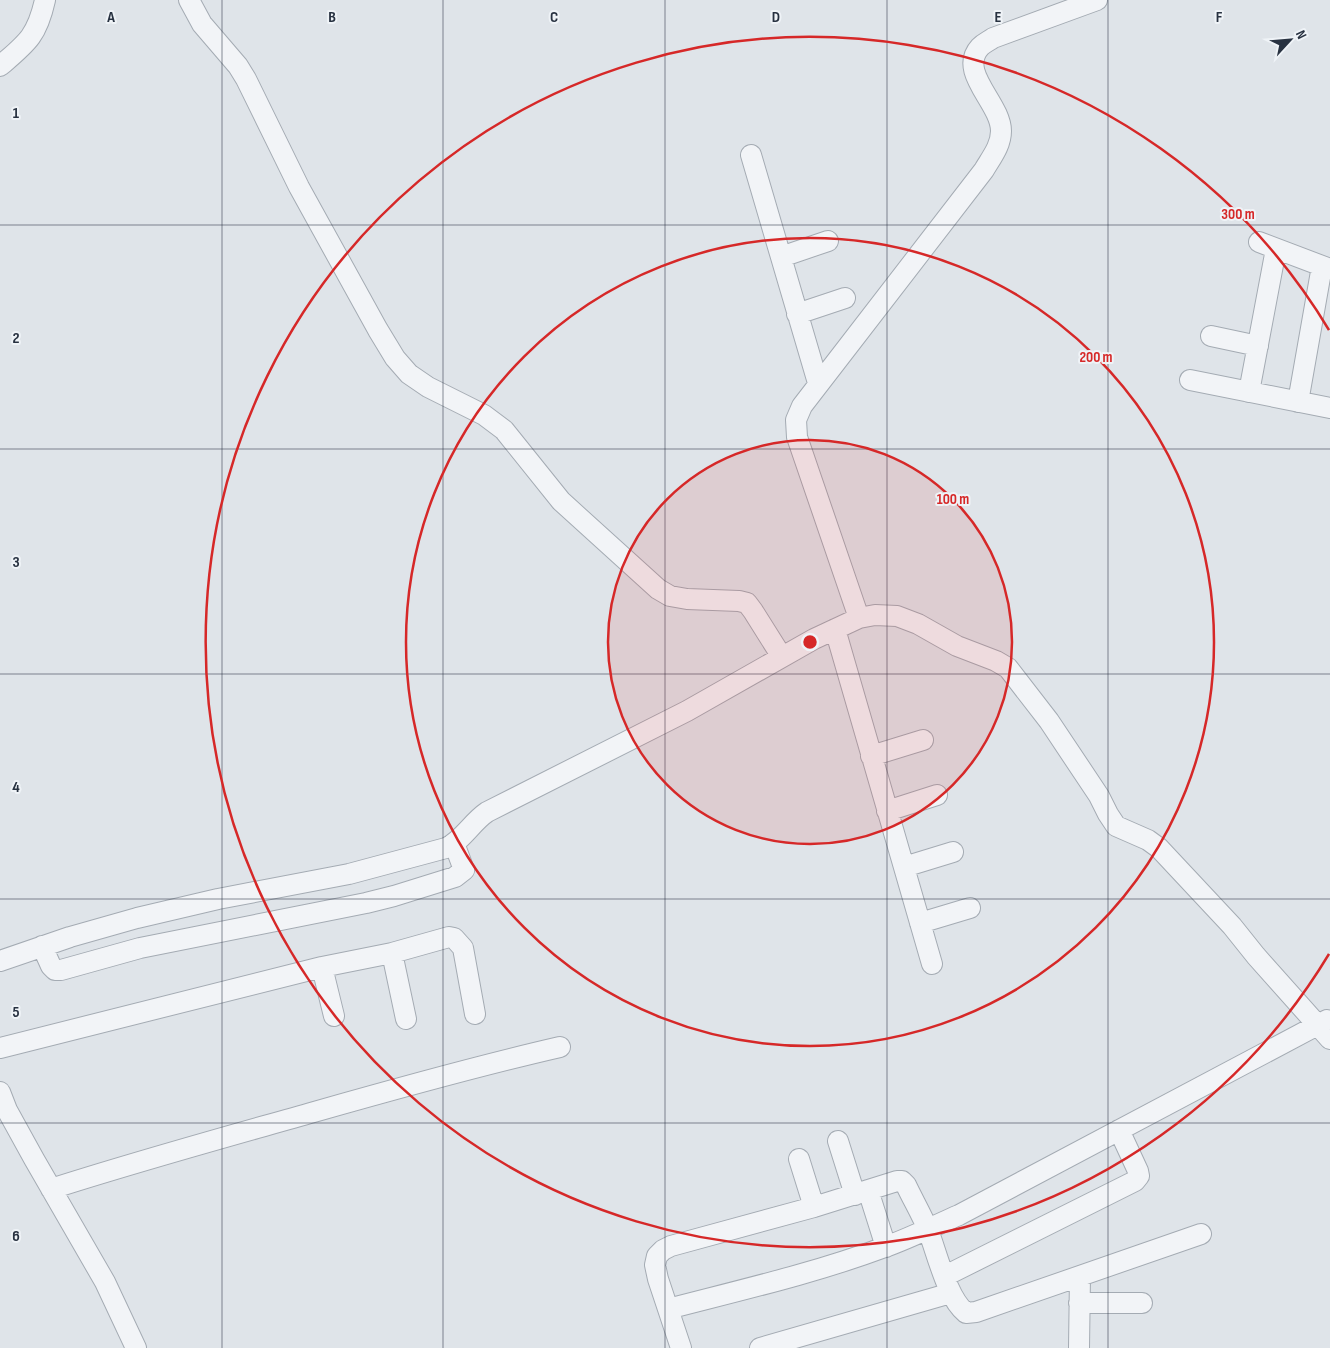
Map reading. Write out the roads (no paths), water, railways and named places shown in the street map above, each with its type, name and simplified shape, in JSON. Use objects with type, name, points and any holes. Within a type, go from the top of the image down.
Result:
[{"type":"street","points":[[0,66],[29,41],[40,21],[45,0]]},
{"type":"street","points":[[188,0],[202,24],[238,66],[299,187],[378,330],[395,358],[409,374],[484,415],[504,430],[561,501],[658,589],[670,596],[688,599],[747,603],[782,657]]},
{"type":"street","points":[[859,618],[797,437],[796,420],[802,406],[818,383],[984,170],[998,148],[1001,132],[998,117],[973,70],[974,58],[980,47],[993,38],[1097,0]]},
{"type":"street","points":[[751,155],[818,383]]},
{"type":"street","points":[[780,257],[828,241]]},
{"type":"street","points":[[1250,392],[1258,346],[1267,246],[1326,268],[1298,402]]},
{"type":"street","points":[[797,314],[845,298]]},
{"type":"street","points":[[1210,336],[1258,346]]},
{"type":"street","points":[[1190,380],[1330,408]]},
{"type":"street","points":[[0,961],[96,928],[218,899],[349,874],[438,852],[454,843],[487,812],[687,711],[782,657],[859,618],[875,615],[897,616],[918,624],[957,646],[996,661],[1008,668],[1049,721],[1099,796],[1116,826],[1148,840],[1159,848],[1232,926],[1256,956],[1326,1027],[1119,1130],[959,1215],[928,1229],[886,1247],[801,1274],[668,1309]]},
{"type":"street","points":[[835,629],[932,964]]},
{"type":"street","points":[[871,756],[923,740]]},
{"type":"street","points":[[887,810],[937,795]]},
{"type":"street","points":[[42,946],[51,966],[55,970],[61,970],[140,948],[394,896],[455,877],[462,873],[464,865],[454,843]]},
{"type":"street","points":[[904,867],[953,852]]},
{"type":"street","points":[[920,923],[970,908]]},
{"type":"street","points":[[0,1048],[322,967],[392,954],[448,938],[454,938],[463,948],[475,1014]]},
{"type":"street","points":[[392,954],[406,1019]]},
{"type":"street","points":[[322,967],[334,1016]]},
{"type":"street","points":[[51,1189],[143,1160],[420,1082],[560,1047]]},
{"type":"street","points":[[0,1092],[7,1110],[105,1282],[136,1348]]},
{"type":"street","points":[[760,1348],[948,1284],[1135,1181],[1139,1176],[1138,1171],[1119,1130]]},
{"type":"street","points":[[838,1141],[886,1247]]},
{"type":"street","points":[[799,1159],[814,1207]]},
{"type":"street","points":[[681,1348],[658,1280],[655,1265],[657,1256],[663,1250],[671,1246],[814,1207],[897,1181],[902,1181],[906,1185],[928,1229],[959,1308],[966,1313],[976,1312],[1201,1234]]},
{"type":"street","points":[[1078,1348],[1080,1276]]},
{"type":"street","points":[[1079,1303],[1142,1303]]}]
